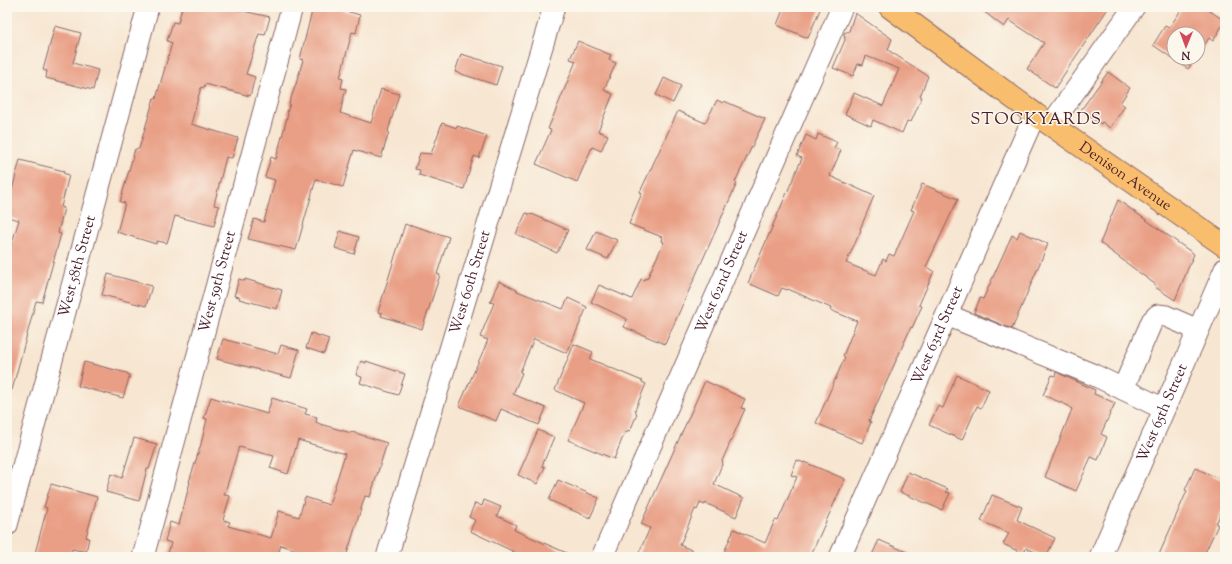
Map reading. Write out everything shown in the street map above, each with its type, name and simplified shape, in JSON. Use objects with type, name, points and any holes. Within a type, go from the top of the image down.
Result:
[{"type":"main road","name":"Denison Avenue","points":[[890,7],[1043,120],[1225,246]]},
{"type":"street","name":"West 58th Street","points":[[7,525],[148,7]]},
{"type":"street","name":"West 59th Street","points":[[143,557],[292,7]]},
{"type":"street","name":"West 60th Street","points":[[387,557],[554,7]]},
{"type":"street","name":"West 62nd Street","points":[[602,557],[842,7]]},
{"type":"street","name":"West 63rd Street","points":[[840,557],[947,315],[1043,120],[1134,7]]},
{"type":"street","name":"West 65th Street","points":[[1100,557],[1225,269]]},
{"type":"street","points":[[947,315],[1094,375],[1164,409]]},
{"type":"street","points":[[1122,389],[1152,321],[1158,315],[1166,316],[1198,330]]},
{"type":"building","points":[[182,7],[225,7],[270,17],[265,35],[259,34],[246,74],[255,77],[250,96],[205,84],[204,88],[201,87],[191,124],[238,138],[232,158],[226,157],[214,205],[219,206],[214,226],[175,216],[167,243],[157,241],[156,244],[117,232],[125,203],[120,202],[135,149],[139,149],[154,98],[156,99],[172,43],[167,41],[173,22],[178,23]]},
{"type":"building","points":[[313,7],[332,7],[360,15],[356,33],[352,32],[340,78],[343,79],[341,88],[346,89],[340,113],[371,123],[381,89],[399,94],[381,158],[354,150],[343,187],[316,179],[296,250],[248,239],[254,219],[264,222],[275,180],[265,177],[271,157],[276,159],[288,114],[289,104],[303,60],[300,59]]},
{"type":"building","points":[[784,7],[821,7],[808,38],[777,25]]},
{"type":"building","points":[[978,7],[1109,7],[1055,88],[1027,69],[1044,43],[1009,20],[1004,27]]},
{"type":"building","points":[[1183,7],[1204,7],[1225,21],[1213,41],[1209,38],[1206,43],[1206,26],[1170,26]]},
{"type":"building","points":[[855,13],[892,39],[888,50],[928,76],[920,96],[922,97],[911,122],[907,121],[902,133],[873,120],[871,126],[845,114],[854,93],[883,106],[899,69],[866,56],[863,65],[858,64],[853,76],[833,68],[845,40],[844,33],[849,31]]},
{"type":"building","points":[[55,26],[81,33],[73,63],[98,70],[93,90],[46,78],[47,71],[43,70]]},
{"type":"building","points":[[1166,26],[1166,54],[1153,45]]},
{"type":"building","points":[[578,41],[611,55],[609,60],[616,63],[604,90],[613,94],[598,131],[608,135],[601,151],[592,147],[577,182],[536,164],[551,130],[548,129],[576,61],[570,59]]},
{"type":"building","points":[[461,54],[502,66],[496,85],[455,72]]},
{"type":"building","points":[[1108,72],[1130,88],[1120,103],[1125,106],[1110,128],[1102,122],[1101,124],[1081,110]]},
{"type":"building","points":[[664,78],[681,86],[673,103],[656,95]]},
{"type":"building","points":[[717,100],[723,103],[724,101],[765,119],[735,182],[737,183],[665,344],[624,327],[627,319],[591,302],[599,285],[632,299],[641,279],[647,279],[664,242],[661,241],[662,237],[629,224],[642,193],[640,192],[678,111],[705,123]]},
{"type":"building","points":[[442,123],[457,128],[457,126],[487,136],[479,158],[474,156],[464,189],[419,175],[420,170],[415,169],[420,153],[431,154]]},
{"type":"building","points":[[818,134],[837,142],[834,148],[841,150],[830,176],[874,196],[846,263],[876,275],[883,259],[886,261],[889,254],[894,256],[914,211],[911,210],[922,184],[958,199],[926,267],[934,271],[919,305],[922,306],[912,328],[911,327],[869,421],[871,422],[862,443],[816,423],[845,357],[843,356],[857,321],[830,310],[831,308],[788,289],[782,288],[778,296],[748,283],[802,158],[797,156],[806,135],[816,140]]},
{"type":"building","points":[[20,160],[64,171],[63,173],[69,175],[61,207],[64,208],[58,233],[61,234],[42,302],[36,301],[12,390],[7,389],[7,259],[19,220],[7,217],[7,196],[10,197]]},
{"type":"building","points":[[1118,200],[1194,254],[1175,300],[1155,287],[1156,285],[1100,243]]},
{"type":"building","points":[[526,213],[532,214],[568,230],[557,253],[516,234]]},
{"type":"building","points":[[405,224],[449,237],[437,274],[440,275],[422,329],[381,316],[382,313],[378,312]]},
{"type":"building","points":[[340,231],[359,237],[354,254],[335,248]]},
{"type":"building","points":[[596,231],[617,240],[608,259],[587,250]]},
{"type":"building","points":[[1020,231],[1048,244],[1012,329],[974,313],[980,298],[983,299],[1012,235],[1017,238]]},
{"type":"building","points":[[108,274],[152,286],[146,306],[102,295]]},
{"type":"building","points":[[239,279],[245,281],[245,279],[282,290],[277,309],[239,299],[240,297],[234,296]]},
{"type":"building","points":[[499,281],[517,291],[563,309],[568,298],[587,307],[567,353],[534,339],[520,372],[522,373],[513,394],[546,408],[539,425],[501,409],[496,421],[459,406],[488,340],[480,337],[494,303],[490,302]]},
{"type":"building","points":[[311,333],[329,339],[324,354],[306,348]]},
{"type":"building","points":[[223,339],[278,354],[281,345],[299,350],[291,378],[217,359]]},
{"type":"building","points":[[574,344],[593,352],[590,359],[646,384],[635,410],[637,414],[630,431],[628,430],[627,433],[625,432],[614,459],[568,440],[584,403],[555,390]]},
{"type":"building","points":[[361,361],[366,363],[366,361],[405,374],[398,395],[360,383],[362,377],[356,375]]},
{"type":"building","points":[[84,362],[130,375],[123,398],[78,386]]},
{"type":"building","points":[[1056,372],[1095,390],[1094,394],[1115,403],[1101,434],[1107,437],[1098,460],[1091,457],[1076,491],[1045,477],[1072,409],[1069,406],[1043,395],[1052,375],[1055,376]]},
{"type":"building","points":[[957,375],[989,390],[981,408],[977,406],[962,440],[929,425],[938,406],[943,408]]},
{"type":"building","points":[[705,381],[745,399],[741,408],[745,409],[722,461],[723,462],[714,484],[744,498],[736,517],[705,503],[705,505],[700,503],[697,510],[695,509],[680,545],[707,557],[637,557],[650,528],[641,524]]},
{"type":"building","points":[[211,397],[267,414],[272,398],[307,409],[305,414],[317,417],[316,422],[320,424],[387,443],[370,497],[365,496],[346,557],[318,557],[281,545],[277,557],[167,557],[171,543],[165,541],[170,522],[179,525],[189,482],[207,419],[204,418]],"holes":[[[298,440],[345,454],[329,505],[305,497],[299,517],[279,511],[271,538],[228,526],[230,522],[223,520],[230,496],[224,495],[239,447],[274,456],[270,468],[288,474]]]},
{"type":"building","points":[[538,430],[554,437],[542,466],[545,467],[537,484],[518,475]]},
{"type":"building","points":[[134,438],[157,444],[149,469],[147,469],[139,501],[106,492],[111,474],[122,478]]},
{"type":"building","points":[[797,460],[845,479],[810,557],[722,557],[734,529],[765,543],[775,520],[778,521],[797,477],[791,475]]},
{"type":"building","points":[[1195,468],[1225,481],[1225,504],[1216,524],[1218,525],[1203,557],[1158,557],[1187,491],[1185,490]]},
{"type":"building","points":[[908,472],[948,489],[946,492],[950,493],[942,510],[900,492]]},
{"type":"building","points":[[558,480],[599,498],[590,518],[549,500]]},
{"type":"building","points":[[51,484],[97,497],[86,537],[89,538],[86,552],[72,549],[71,557],[34,557],[47,508],[44,507]]},
{"type":"building","points":[[992,495],[1022,507],[1017,520],[1055,538],[1046,557],[1026,548],[1024,554],[1003,544],[1009,533],[981,521]]},
{"type":"building","points":[[484,500],[501,507],[497,516],[516,525],[514,530],[576,557],[525,557],[470,531],[475,520],[469,517],[475,503],[482,506]]},
{"type":"building","points":[[879,540],[918,557],[871,557]]},
{"type":"district","name":"STOCKYARDS","points":[[1036,120]]}]
